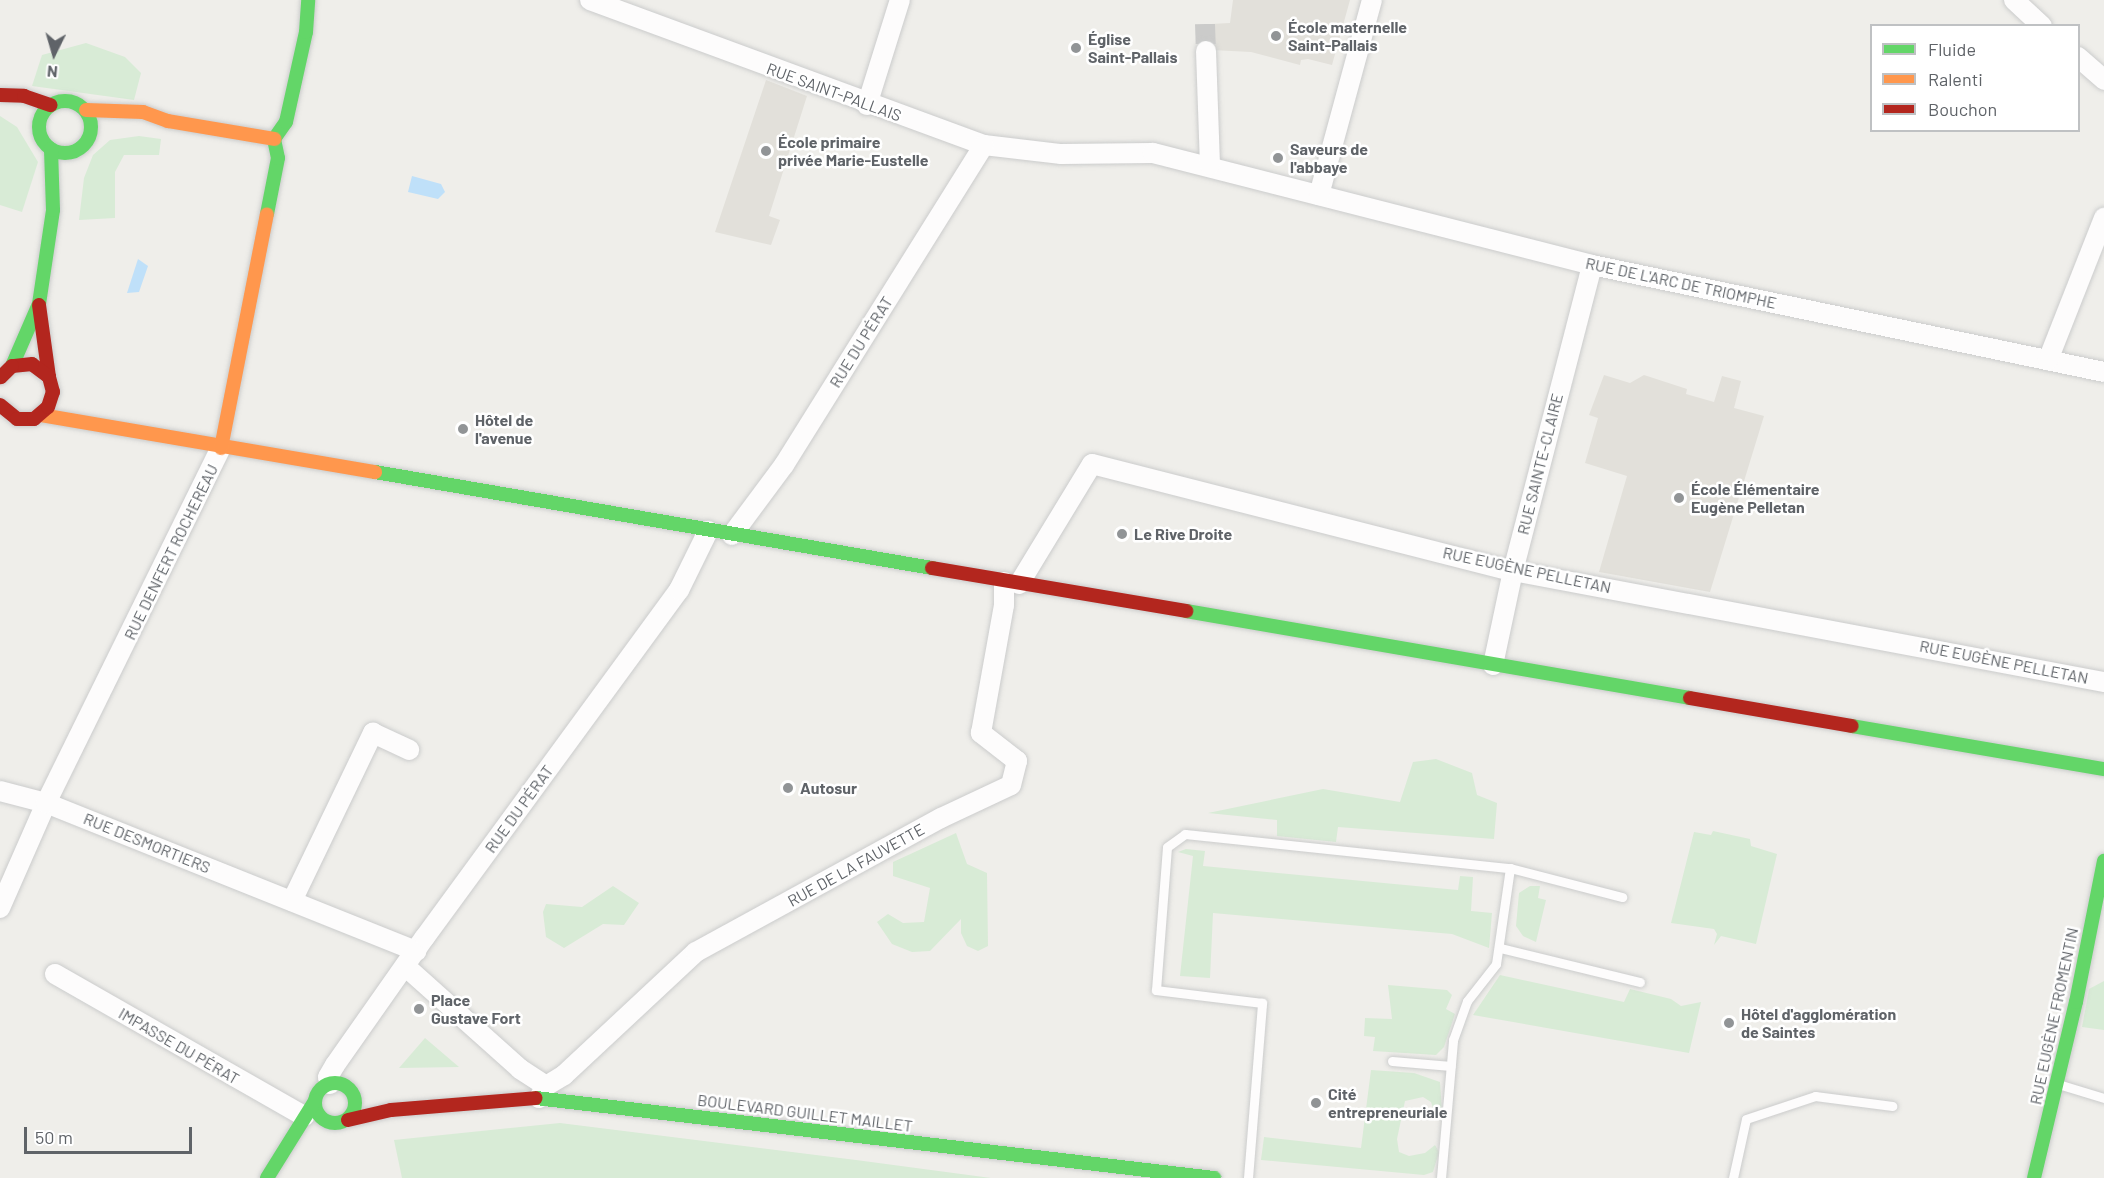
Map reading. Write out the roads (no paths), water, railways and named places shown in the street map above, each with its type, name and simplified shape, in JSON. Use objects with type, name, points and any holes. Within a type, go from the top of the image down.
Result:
[{"type":"main road","points":[[86,110],[144,112],[168,121],[274,139],[286,122],[306,32],[308,0]]},
{"type":"main road","points":[[0,95],[24,96],[50,105],[73,101],[86,110],[92,124],[89,139]]},
{"type":"main road","points":[[0,105],[18,114],[39,131],[51,149],[53,210],[39,304],[12,366],[0,378]]},
{"type":"main road","points":[[39,131],[41,116],[50,105]]},
{"type":"main road","points":[[53,210],[76,151],[89,139],[112,128],[168,121]]},
{"type":"main road","name":"RUE DENFERT ROCHEREAU","points":[[221,448],[278,158],[274,139]]},
{"type":"main road","points":[[51,149],[76,151]]},
{"type":"main road","points":[[39,304],[53,392],[41,415]]},
{"type":"main road","points":[[12,366],[33,364],[49,377]]},
{"type":"main road","points":[[53,392],[123,430]]},
{"type":"main road","points":[[3,411],[26,420],[41,415],[221,448],[2104,769]]},
{"type":"main road","name":"RUE EUGÈNE FROMENTIN","points":[[2034,1178],[2057,1083],[2104,861]]},
{"type":"main road","points":[[267,1178],[293,1139],[318,1093],[330,1084],[346,1086],[355,1098],[356,1106],[348,1120],[293,1139]]},
{"type":"main road","name":"BOULEVARD GUILLET MAILLET","points":[[348,1120],[391,1110],[542,1092],[1214,1178]]},
{"type":"main road","name":"BOULEVARD GUILLET MAILLET","points":[[355,1098],[391,1110]]},
{"type":"main road","points":[[310,1108],[333,1124]]},
{"type":"street","name":"RUE SAINT-PALLAIS","points":[[590,0],[867,105],[984,145],[1061,154],[1153,153],[1262,178]]},
{"type":"street","points":[[867,105],[900,0]]},
{"type":"street","points":[[1319,195],[1372,0]]},
{"type":"street","points":[[2014,0],[2040,24]]},
{"type":"street","points":[[1206,51],[1210,165]]},
{"type":"street","points":[[2080,58],[2104,80]]},
{"type":"street","name":"RUE DU PÉRAT","points":[[732,535],[784,465],[984,145]]},
{"type":"street","name":"RUE DE L'ARC DE TRIOMPHE","points":[[1262,178],[1319,195],[1592,265],[2104,372]]},
{"type":"street","points":[[2048,360],[2104,218]]},
{"type":"street","name":"RUE SAINTE-CLAIRE","points":[[1493,664],[1513,571],[1592,265]]},
{"type":"street","name":"RUE DENFERT ROCHEREAU","points":[[0,908],[46,803],[221,448]]},
{"type":"street","name":"RUE EUGÈNE PELLETAN","points":[[1012,583],[1092,464],[1513,571],[2104,682]]},
{"type":"street","name":"RUE DU PÉRAT","points":[[330,1084],[328,1077],[335,1065],[410,958],[679,590],[708,531]]},
{"type":"street","name":"RUE DE LA FAUVETTE","points":[[542,1092],[564,1075],[696,952],[941,818],[1011,784],[1017,761],[981,733],[1004,605],[1012,583]]},
{"type":"street","points":[[292,901],[373,733],[409,750]]},
{"type":"street","name":"RUE DESMORTIERS","points":[[0,790],[46,803],[292,901],[410,958]]},
{"type":"street","points":[[410,958],[542,1092]]},
{"type":"street","name":"IMPASSE DU PÉRAT","points":[[55,974],[310,1108]]},
{"type":"lane","points":[[1248,1178],[1262,1003],[1156,990],[1167,847],[1185,834],[1510,868],[1622,897]]},
{"type":"lane","points":[[1441,1178],[1451,1066],[1459,1017],[1496,964],[1510,868]]},
{"type":"lane","points":[[1500,948],[1640,982]]},
{"type":"lane","points":[[1392,1061],[1451,1066]]},
{"type":"lane","points":[[2057,1083],[2104,1098]]},
{"type":"lane","points":[[1733,1178],[1746,1119],[1815,1096],[1892,1106]]},
{"type":"water","points":[[412,176],[441,184],[445,192],[438,199],[408,192]]},
{"type":"water","points":[[138,259],[148,266],[139,292],[127,293]]},
{"type":"tunnel","points":[[1205,24],[1206,51]]},
{"type":"place","name":"École maternelle Saint-Pallais","points":[[1276,36]]},
{"type":"place","name":"Église Saint-Pallais","points":[[1076,48]]},
{"type":"place","name":"École primaire privée Marie-Eustelle","points":[[766,151]]},
{"type":"place","name":"Saveurs de l'abbaye","points":[[1278,158]]},
{"type":"place","name":"Hôtel de l'avenue","points":[[463,429]]},
{"type":"place","name":"École Élémentaire Eugène Pelletan","points":[[1679,498]]},
{"type":"place","name":"Le Rive Droite","points":[[1122,534]]},
{"type":"place","name":"Autosur","points":[[788,788]]},
{"type":"place","name":"Place Gustave Fort","points":[[419,1009]]},
{"type":"place","name":"Hôtel d'agglomération de Saintes","points":[[1729,1023]]},
{"type":"place","name":"Cité entrepreneuriale","points":[[1316,1103]]}]
